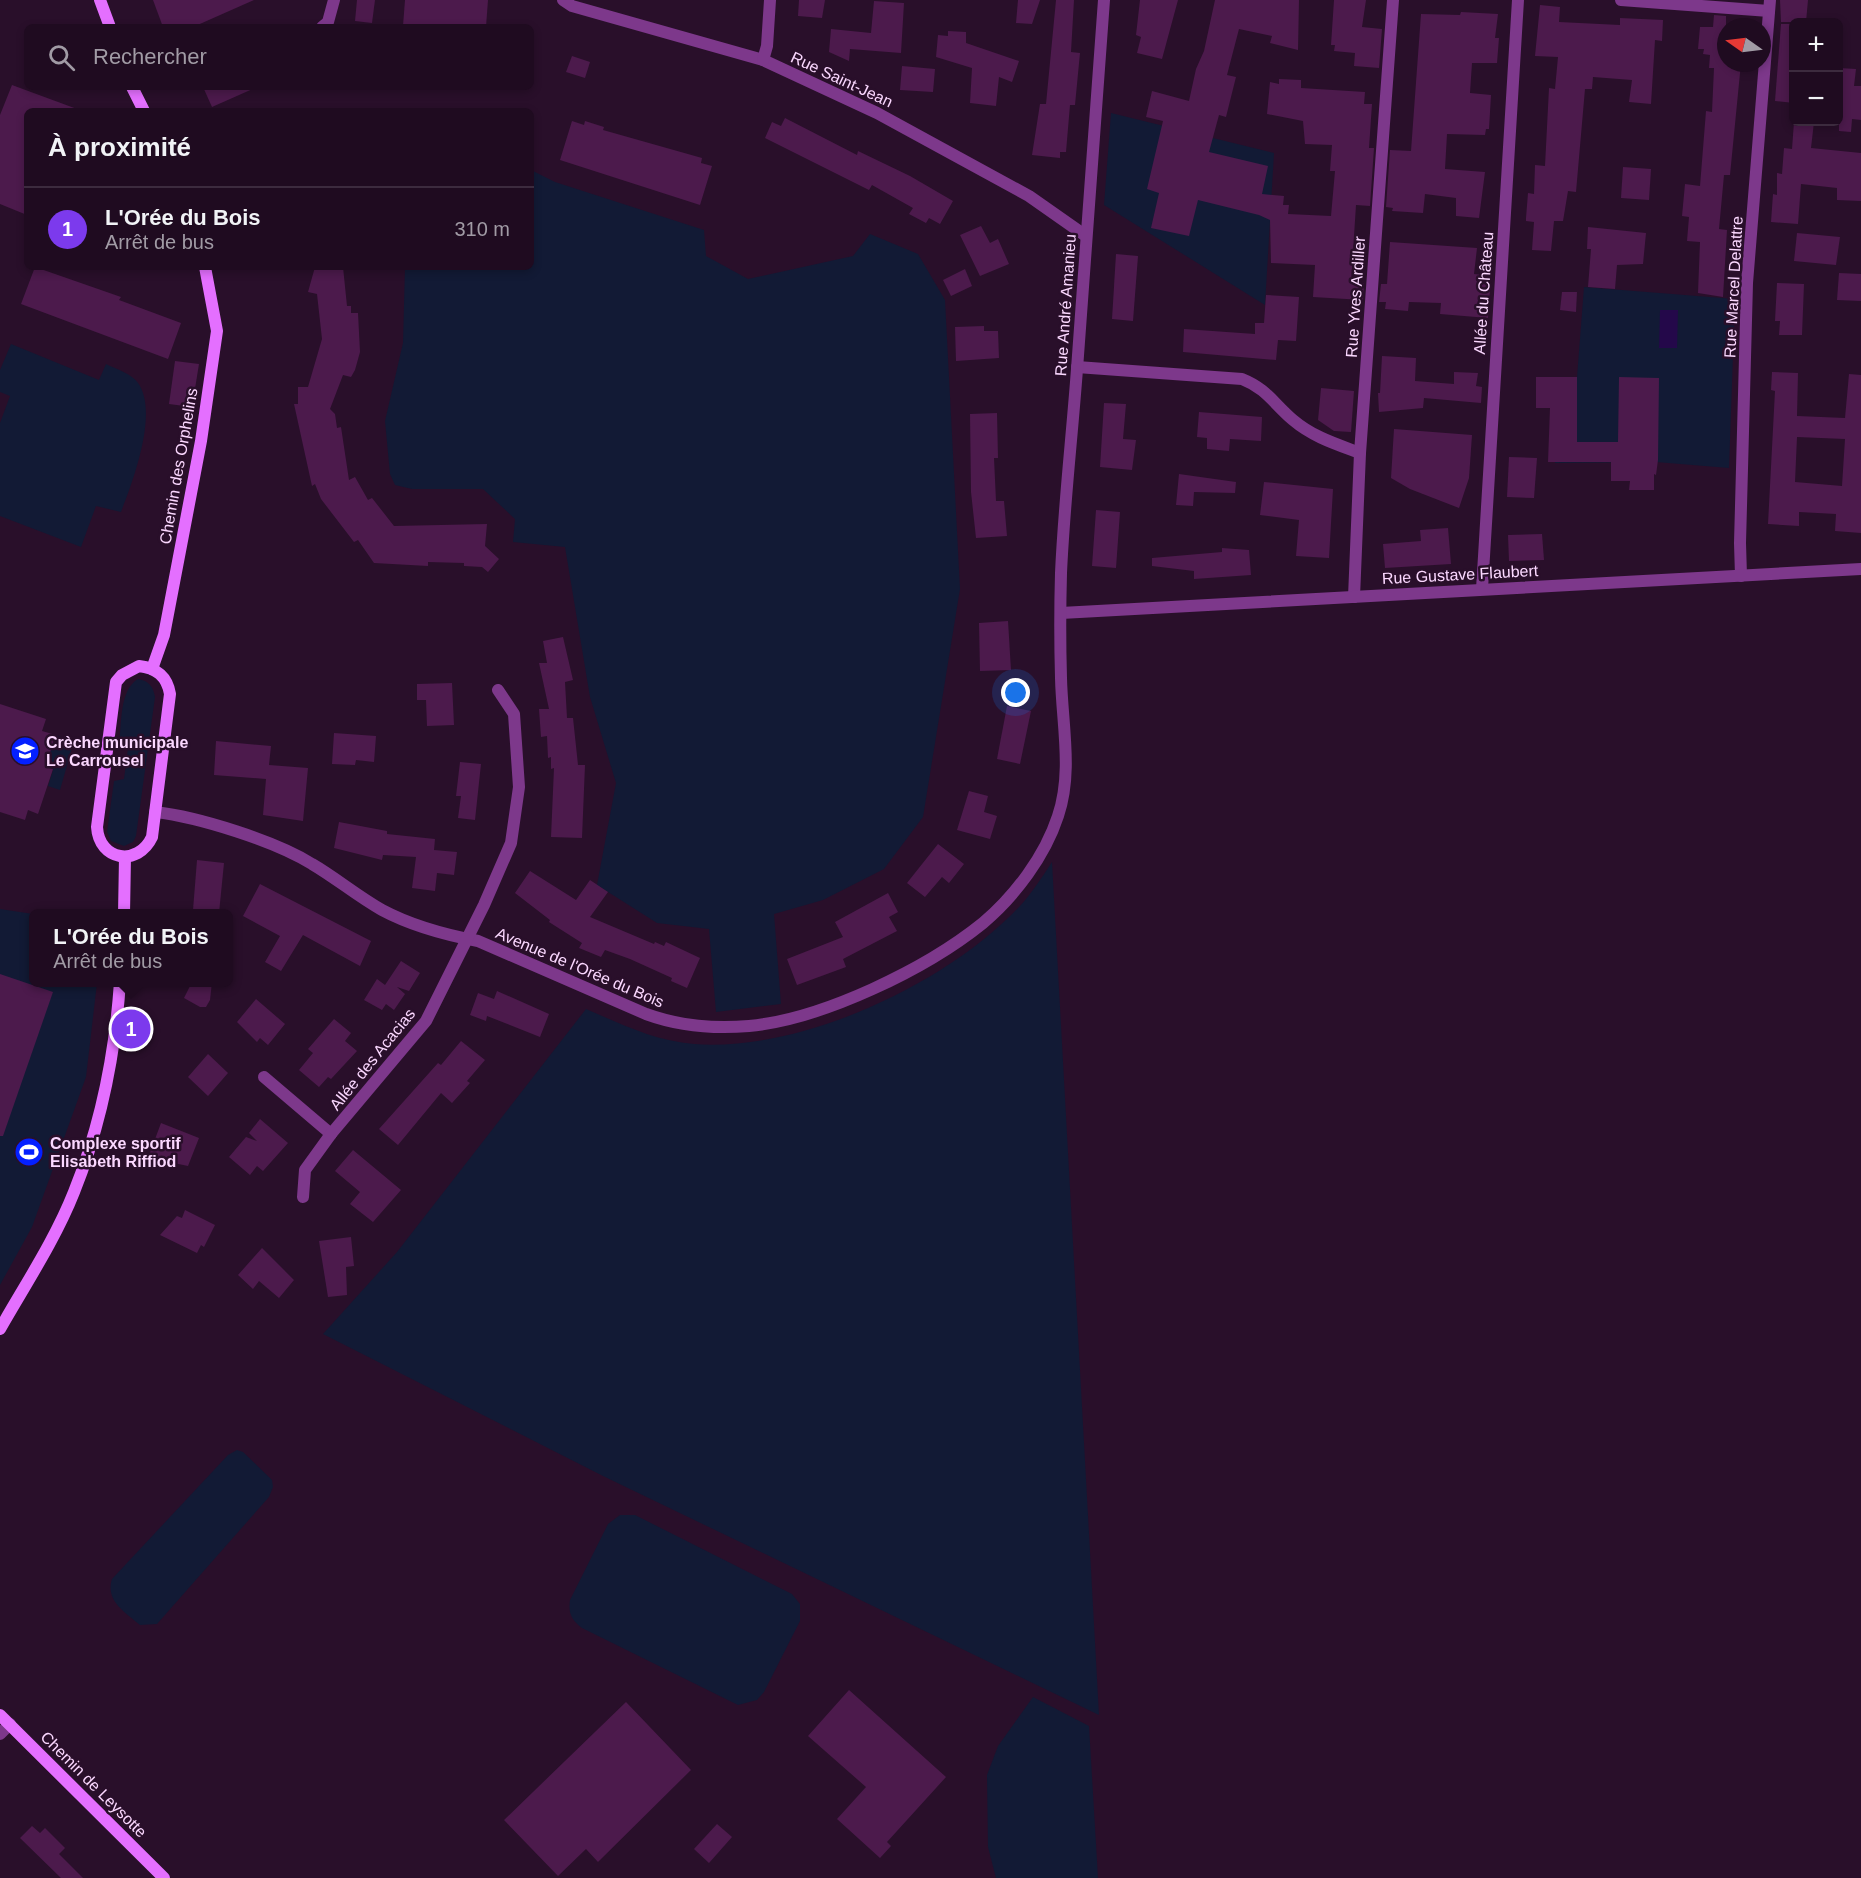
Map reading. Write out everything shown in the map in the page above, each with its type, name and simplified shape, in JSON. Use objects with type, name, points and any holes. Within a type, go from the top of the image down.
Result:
[{"type":"street","points":[[100,0],[109,24]]},
{"type":"street","points":[[326,24],[334,0]]},
{"type":"street","name":"Rue Saint-Jean","points":[[563,0],[572,6],[758,59],[887,119],[1029,196],[1086,236]]},
{"type":"street","points":[[758,59],[767,46],[770,0]]},
{"type":"street","name":"Rue André Amanieu","points":[[1061,613],[1061,572],[1104,0]]},
{"type":"street","name":"Rue Yves Ardiller","points":[[1354,597],[1360,453],[1393,0]]},
{"type":"street","name":"Allée du Château","points":[[1482,589],[1518,0]]},
{"type":"street","points":[[1621,0],[1769,6]]},
{"type":"street","name":"Rue Marcel Delattre","points":[[1742,576],[1740,543],[1747,283],[1769,6]]},
{"type":"street","points":[[134,90],[142,108]]},
{"type":"street","name":"Chemin des Orphelins","points":[[152,669],[164,635],[201,441],[217,331],[207,270]]},
{"type":"street","points":[[1077,367],[1242,379],[1259,386],[1292,419],[1315,436],[1360,453]]},
{"type":"street","name":"Rue Gustave Flaubert","points":[[1061,613],[1861,569]]},
{"type":"street","name":"Avenue de l'Orée du Bois","points":[[155,812],[240,834],[282,849],[311,863],[383,911],[478,941],[670,1023],[698,1026],[752,1025],[781,1020],[871,989],[922,963],[983,923],[1014,892],[1037,860],[1057,819],[1065,791],[1061,613]]},
{"type":"street","points":[[139,666],[152,669],[164,678],[170,694],[155,812],[148,845],[136,856],[125,857],[105,850],[98,838],[97,827],[116,682],[130,669],[139,666]]},
{"type":"street","name":"Allée des Acacias","points":[[303,1197],[305,1170],[331,1134],[426,1021],[468,939],[511,843],[519,787],[514,714],[498,690]]},
{"type":"street","points":[[124,909],[125,857]]},
{"type":"street","points":[[0,1329],[73,1194],[96,1129],[109,1075],[119,987]]},
{"type":"street","name":"Allée des Acacias","points":[[264,1077],[331,1134]]},
{"type":"street","name":"Chemin de Leysotte","points":[[0,1715],[164,1878]]},
{"type":"street","points":[[0,1734],[10,1724]]},
{"type":"shaded area","points":[[1111,113],[1274,153],[1265,305],[1104,205]]},
{"type":"shaded area","points":[[534,172],[555,182],[704,230],[706,256],[748,279],[853,256],[870,234],[918,254],[945,300],[960,589],[923,817],[884,869],[823,900],[774,914],[781,1004],[716,1012],[709,929],[657,923],[597,885],[616,783],[590,697],[565,547],[513,542],[515,519],[483,489],[412,489],[395,485],[390,474],[385,421],[403,343],[405,270],[534,270]]},
{"type":"shaded area","points":[[1584,287],[1735,299],[1729,468],[1656,462],[1555,463],[1557,425],[1577,424],[1577,377]]},
{"type":"shaded area","points":[[1660,310],[1678,310],[1677,348],[1659,348]]},
{"type":"shaded area","points":[[11,344],[99,380],[106,364],[128,374],[138,383],[144,396],[146,411],[142,447],[121,512],[96,506],[81,547],[0,516],[0,423],[10,396],[0,392],[0,370]]},
{"type":"shaded area","points":[[138,679],[150,685],[155,697],[136,836],[133,842],[124,846],[111,841],[107,832],[114,781],[124,779],[128,748],[119,744],[122,708],[127,691]]},
{"type":"shaded area","points":[[56,735],[74,741],[60,790],[48,786],[53,770],[45,767]]},
{"type":"shaded area","points":[[1052,862],[1099,1715],[603,1476],[323,1334],[397,1252],[586,1009],[652,1036],[694,1044],[736,1044],[780,1037],[825,1024],[870,1007],[913,986],[953,962],[989,935],[1020,906]]},
{"type":"shaded area","name":"Complexe sportif Elisabeth Riffiod","points":[[0,909],[29,913],[29,987],[97,987],[86,1077],[32,1227],[0,1285]]},
{"type":"shaded area","points":[[237,1450],[243,1452],[272,1480],[273,1487],[269,1497],[157,1624],[140,1625],[114,1600],[111,1594],[112,1579],[228,1455]]},
{"type":"shaded area","points":[[620,1515],[635,1515],[792,1594],[800,1604],[800,1621],[764,1692],[757,1700],[738,1705],[582,1628],[573,1619],[570,1613],[570,1600],[608,1524]]},
{"type":"shaded area","points":[[1033,1697],[1089,1726],[1098,1878],[996,1878],[988,1847],[987,1775],[998,1746]]},
{"type":"building","points":[[153,0],[254,0],[200,24],[162,24]]},
{"type":"building","points":[[357,0],[375,0],[372,23],[355,21]]},
{"type":"building","points":[[405,0],[488,0],[486,24],[403,24]]},
{"type":"building","points":[[799,0],[825,0],[822,18],[798,16]]},
{"type":"building","points":[[1018,0],[1040,0],[1032,24],[1016,23]]},
{"type":"building","points":[[1056,0],[1074,0],[1071,52],[1080,53],[1075,105],[1070,105],[1066,152],[1060,152],[1060,158],[1032,155],[1040,104],[1046,104]]},
{"type":"building","points":[[1140,0],[1178,0],[1162,59],[1137,53],[1141,37],[1136,35]]},
{"type":"building","points":[[1215,0],[1299,0],[1298,50],[1270,43],[1272,36],[1239,29],[1227,75],[1236,77],[1226,117],[1219,115],[1209,152],[1268,166],[1262,194],[1284,196],[1283,205],[1289,205],[1288,214],[1331,216],[1335,171],[1330,171],[1332,145],[1305,144],[1303,121],[1267,114],[1270,82],[1279,84],[1279,79],[1301,80],[1301,88],[1365,92],[1364,104],[1372,104],[1369,148],[1374,148],[1370,206],[1356,205],[1351,283],[1364,283],[1363,300],[1313,297],[1315,265],[1271,263],[1270,220],[1259,215],[1198,200],[1189,236],[1151,228],[1159,193],[1147,189],[1163,121],[1146,117],[1152,91],[1189,101],[1196,69],[1204,51]]},
{"type":"building","points":[[1334,0],[1366,0],[1362,27],[1382,29],[1379,68],[1354,66],[1355,53],[1334,51],[1335,45],[1331,45]]},
{"type":"building","points":[[1780,0],[1808,0],[1806,18],[1789,18],[1789,22],[1781,22]]},
{"type":"building","points":[[874,1],[904,3],[901,53],[850,49],[849,61],[829,52],[831,29],[871,33]]},
{"type":"building","points":[[1540,5],[1560,7],[1559,22],[1620,25],[1620,18],[1663,20],[1662,41],[1655,40],[1651,104],[1629,102],[1632,80],[1593,77],[1592,89],[1585,89],[1576,192],[1568,191],[1563,221],[1554,221],[1551,251],[1532,250],[1534,222],[1526,221],[1528,193],[1534,194],[1535,165],[1545,166],[1549,88],[1555,89],[1558,57],[1535,56]]},
{"type":"building","points":[[1461,12],[1498,14],[1495,38],[1499,38],[1497,63],[1472,63],[1470,93],[1491,95],[1489,129],[1486,129],[1485,135],[1447,134],[1445,169],[1485,172],[1479,218],[1456,216],[1456,198],[1425,194],[1423,213],[1392,211],[1393,208],[1386,207],[1390,150],[1411,151],[1421,14],[1460,15]]},
{"type":"building","points":[[1714,15],[1726,16],[1726,18],[1717,18],[1717,72],[1740,72],[1730,175],[1724,175],[1719,229],[1727,230],[1723,297],[1698,293],[1700,242],[1687,241],[1689,217],[1682,216],[1685,184],[1700,186],[1706,111],[1712,112],[1714,68],[1709,68],[1710,55],[1703,54],[1704,49],[1698,49],[1700,27],[1713,27]]},
{"type":"building","points":[[1781,24],[1789,24],[1789,102],[1775,101]]},
{"type":"building","points":[[948,31],[966,32],[966,43],[1019,61],[1012,82],[999,77],[996,106],[970,103],[972,68],[936,57],[938,35],[948,36]]},
{"type":"building","points":[[572,56],[590,62],[585,78],[566,72]]},
{"type":"building","points":[[902,66],[935,69],[933,92],[900,90]]},
{"type":"building","points":[[1843,68],[1856,69],[1854,86],[1861,86],[1861,120],[1852,119],[1851,132],[1839,131],[1839,126],[1843,126]]},
{"type":"building","points":[[12,85],[74,108],[24,108],[24,214],[0,204],[0,115]]},
{"type":"building","points":[[204,90],[250,90],[212,107]]},
{"type":"building","points":[[785,118],[857,155],[858,151],[910,176],[953,201],[940,224],[929,218],[926,223],[909,214],[913,208],[872,185],[869,190],[765,138],[772,122],[781,126]]},
{"type":"building","points":[[572,121],[584,125],[585,121],[604,127],[603,130],[702,158],[701,163],[712,166],[700,205],[560,160]]},
{"type":"building","points":[[1794,126],[1814,126],[1811,148],[1861,153],[1861,201],[1837,200],[1837,188],[1801,184],[1798,224],[1771,222],[1773,194],[1777,195],[1777,173],[1782,174],[1784,148],[1792,149]]},
{"type":"building","points":[[1623,167],[1651,169],[1649,200],[1621,198]]},
{"type":"building","points":[[981,226],[990,243],[998,239],[1009,264],[980,276],[960,235]]},
{"type":"building","points":[[1588,227],[1646,233],[1643,264],[1617,265],[1615,289],[1588,287],[1591,249],[1587,249]]},
{"type":"building","points":[[1797,233],[1840,237],[1836,265],[1794,261]]},
{"type":"building","points":[[1390,242],[1477,248],[1474,274],[1491,276],[1488,318],[1440,314],[1441,303],[1409,302],[1408,311],[1385,309],[1386,302],[1379,302],[1381,284],[1387,284]]},
{"type":"building","points":[[1116,254],[1138,256],[1133,321],[1112,319]]},
{"type":"building","points":[[965,269],[972,286],[951,296],[943,280]]},
{"type":"building","points":[[34,270],[44,270],[121,297],[119,300],[181,323],[168,359],[21,304]]},
{"type":"building","points":[[314,270],[343,270],[347,306],[351,306],[351,313],[358,313],[360,352],[355,370],[351,377],[343,375],[330,409],[335,414],[337,428],[341,427],[349,480],[355,477],[368,500],[372,498],[394,526],[487,524],[485,546],[499,559],[488,572],[482,567],[464,566],[464,563],[428,562],[428,566],[374,563],[358,540],[354,542],[321,499],[315,484],[312,486],[294,404],[298,404],[298,387],[308,387],[322,339],[317,294],[308,292]]},
{"type":"building","points":[[1839,273],[1861,274],[1861,301],[1837,300]]},
{"type":"building","points":[[1777,283],[1804,284],[1802,335],[1779,335],[1780,321],[1775,321]]},
{"type":"building","points":[[1562,292],[1577,292],[1576,312],[1560,310]]},
{"type":"building","points":[[1266,295],[1299,297],[1296,341],[1278,340],[1276,360],[1183,352],[1184,329],[1255,334],[1255,323],[1264,323]]},
{"type":"building","points":[[984,326],[984,331],[998,331],[999,358],[956,361],[955,327]]},
{"type":"building","points":[[1382,356],[1416,358],[1415,381],[1454,384],[1454,372],[1478,373],[1476,386],[1482,387],[1481,403],[1424,398],[1423,408],[1379,412],[1378,393],[1380,393]]},
{"type":"building","points":[[175,361],[199,364],[192,407],[169,404]]},
{"type":"building","points":[[1772,372],[1798,373],[1797,416],[1845,418],[1849,374],[1861,375],[1861,533],[1835,531],[1836,514],[1799,512],[1799,526],[1768,524],[1775,391],[1771,390]],"holes":[[[1797,437],[1845,439],[1842,486],[1795,482]]]},
{"type":"building","points":[[1536,377],[1577,377],[1577,442],[1618,442],[1619,377],[1659,378],[1658,460],[1656,475],[1654,474],[1654,490],[1629,490],[1630,481],[1611,481],[1611,462],[1548,462],[1550,408],[1536,408]]},
{"type":"building","points":[[1321,388],[1354,391],[1351,432],[1334,431],[1318,420]]},
{"type":"building","points":[[1104,403],[1126,404],[1123,439],[1136,440],[1132,470],[1100,467]]},
{"type":"building","points":[[1199,412],[1262,417],[1261,441],[1230,439],[1229,451],[1207,449],[1207,438],[1197,437]]},
{"type":"building","points":[[997,413],[998,458],[994,458],[996,501],[1004,501],[1007,536],[976,538],[971,492],[970,414]]},
{"type":"building","points":[[1394,429],[1472,435],[1469,478],[1459,508],[1410,489],[1391,478]]},
{"type":"building","points":[[1509,457],[1537,458],[1534,498],[1507,497]]},
{"type":"building","points":[[1179,474],[1236,482],[1235,493],[1194,492],[1193,506],[1176,505]]},
{"type":"building","points":[[1264,482],[1333,489],[1329,558],[1296,556],[1299,520],[1260,515]]},
{"type":"building","points":[[1096,510],[1120,512],[1116,568],[1092,566]]},
{"type":"building","points":[[1448,528],[1451,564],[1385,568],[1383,544],[1421,541],[1420,530]]},
{"type":"building","points":[[1542,534],[1544,560],[1509,561],[1508,535]]},
{"type":"building","points":[[1222,548],[1249,550],[1251,575],[1194,579],[1194,571],[1152,566],[1152,558],[1222,552]]},
{"type":"building","points":[[1008,621],[1011,670],[980,671],[979,623]]},
{"type":"building","points":[[563,637],[573,680],[565,682],[567,718],[573,718],[578,765],[585,765],[582,838],[551,837],[554,768],[551,769],[551,757],[548,758],[547,736],[541,737],[539,709],[549,709],[539,663],[547,663],[543,641]]},
{"type":"building","points":[[452,683],[454,725],[427,726],[426,700],[417,700],[417,684]]},
{"type":"building","name":"Crèche municipale Le Carrousel","points":[[0,704],[46,719],[42,731],[56,735],[45,767],[53,769],[38,814],[28,810],[25,820],[0,812]]},
{"type":"building","points":[[1007,706],[1031,711],[1020,764],[997,759]]},
{"type":"building","points":[[334,733],[376,736],[374,762],[356,760],[355,765],[332,764]]},
{"type":"building","points":[[216,741],[271,746],[269,765],[308,768],[303,821],[263,815],[266,779],[214,775]]},
{"type":"building","points":[[460,762],[481,764],[475,820],[458,818],[461,796],[456,796]]},
{"type":"building","points":[[969,791],[988,796],[984,812],[997,816],[990,839],[957,830]]},
{"type":"building","points":[[339,822],[387,831],[387,834],[435,839],[434,850],[457,852],[454,875],[437,873],[435,891],[412,888],[416,857],[383,855],[382,860],[334,848]]},
{"type":"building","points":[[938,844],[964,864],[949,883],[942,877],[925,897],[907,883]]},
{"type":"building","points":[[197,860],[224,863],[219,909],[193,909]]},
{"type":"building","points":[[530,871],[576,900],[590,880],[608,892],[590,917],[654,944],[655,942],[664,946],[666,942],[700,958],[687,988],[671,981],[672,978],[630,959],[605,950],[601,957],[579,948],[582,943],[549,922],[550,920],[515,893]]},
{"type":"building","points":[[260,884],[371,941],[360,966],[303,935],[281,971],[265,962],[280,936],[243,916]]},
{"type":"building","points":[[888,893],[898,912],[889,917],[897,931],[843,959],[846,967],[797,985],[787,959],[843,937],[835,922]]},
{"type":"building","points":[[401,961],[420,973],[409,991],[397,987],[405,994],[394,1010],[386,1004],[382,1010],[364,1000],[377,979],[385,985]]},
{"type":"building","points":[[0,974],[29,984],[29,987],[38,987],[53,992],[3,1136],[0,1136]]},
{"type":"building","points":[[190,987],[211,987],[210,1000],[206,1007],[200,1007],[184,998]]},
{"type":"building","points":[[497,991],[549,1014],[540,1037],[487,1016],[486,1021],[470,1015],[478,993],[494,999]]},
{"type":"building","points":[[256,999],[285,1024],[268,1045],[260,1038],[257,1042],[237,1022]]},
{"type":"building","points":[[334,1019],[351,1033],[345,1041],[357,1051],[331,1079],[328,1077],[319,1087],[299,1070],[313,1053],[308,1049]]},
{"type":"building","points":[[461,1041],[485,1060],[467,1081],[470,1083],[452,1103],[441,1093],[398,1145],[379,1129],[438,1063],[441,1065]]},
{"type":"building","points":[[208,1054],[228,1073],[208,1096],[188,1077]]},
{"type":"building","points":[[260,1119],[288,1143],[263,1171],[257,1166],[250,1175],[229,1157],[246,1137],[257,1141],[249,1133]]},
{"type":"building","points":[[161,1123],[199,1138],[188,1166],[169,1162],[168,1165],[148,1158]]},
{"type":"building","points":[[353,1150],[401,1190],[373,1222],[350,1204],[360,1192],[335,1171]]},
{"type":"building","points":[[185,1210],[215,1225],[204,1247],[201,1245],[197,1253],[160,1235],[177,1216],[182,1218]]},
{"type":"building","points":[[351,1237],[354,1266],[346,1267],[347,1295],[328,1297],[319,1241]]},
{"type":"building","points":[[262,1248],[294,1280],[279,1298],[259,1281],[253,1289],[238,1275]]},
{"type":"building","points":[[849,1690],[946,1777],[887,1842],[891,1846],[880,1858],[837,1819],[866,1787],[808,1736]]},
{"type":"building","points":[[626,1702],[691,1770],[598,1862],[586,1849],[558,1876],[504,1820]]},
{"type":"building","points":[[717,1824],[732,1837],[709,1863],[694,1849]]},
{"type":"building","points":[[32,1826],[40,1833],[45,1828],[65,1848],[59,1854],[83,1878],[61,1878],[20,1838]]},
{"type":"place","name":"Crèche municipale Le Carrousel","points":[[25,751]]},
{"type":"place","name":"L'Orée du Bois","points":[[131,1029]]},
{"type":"place","name":"Complexe sportif Elisabeth Riffiod","points":[[29,1152]]}]
